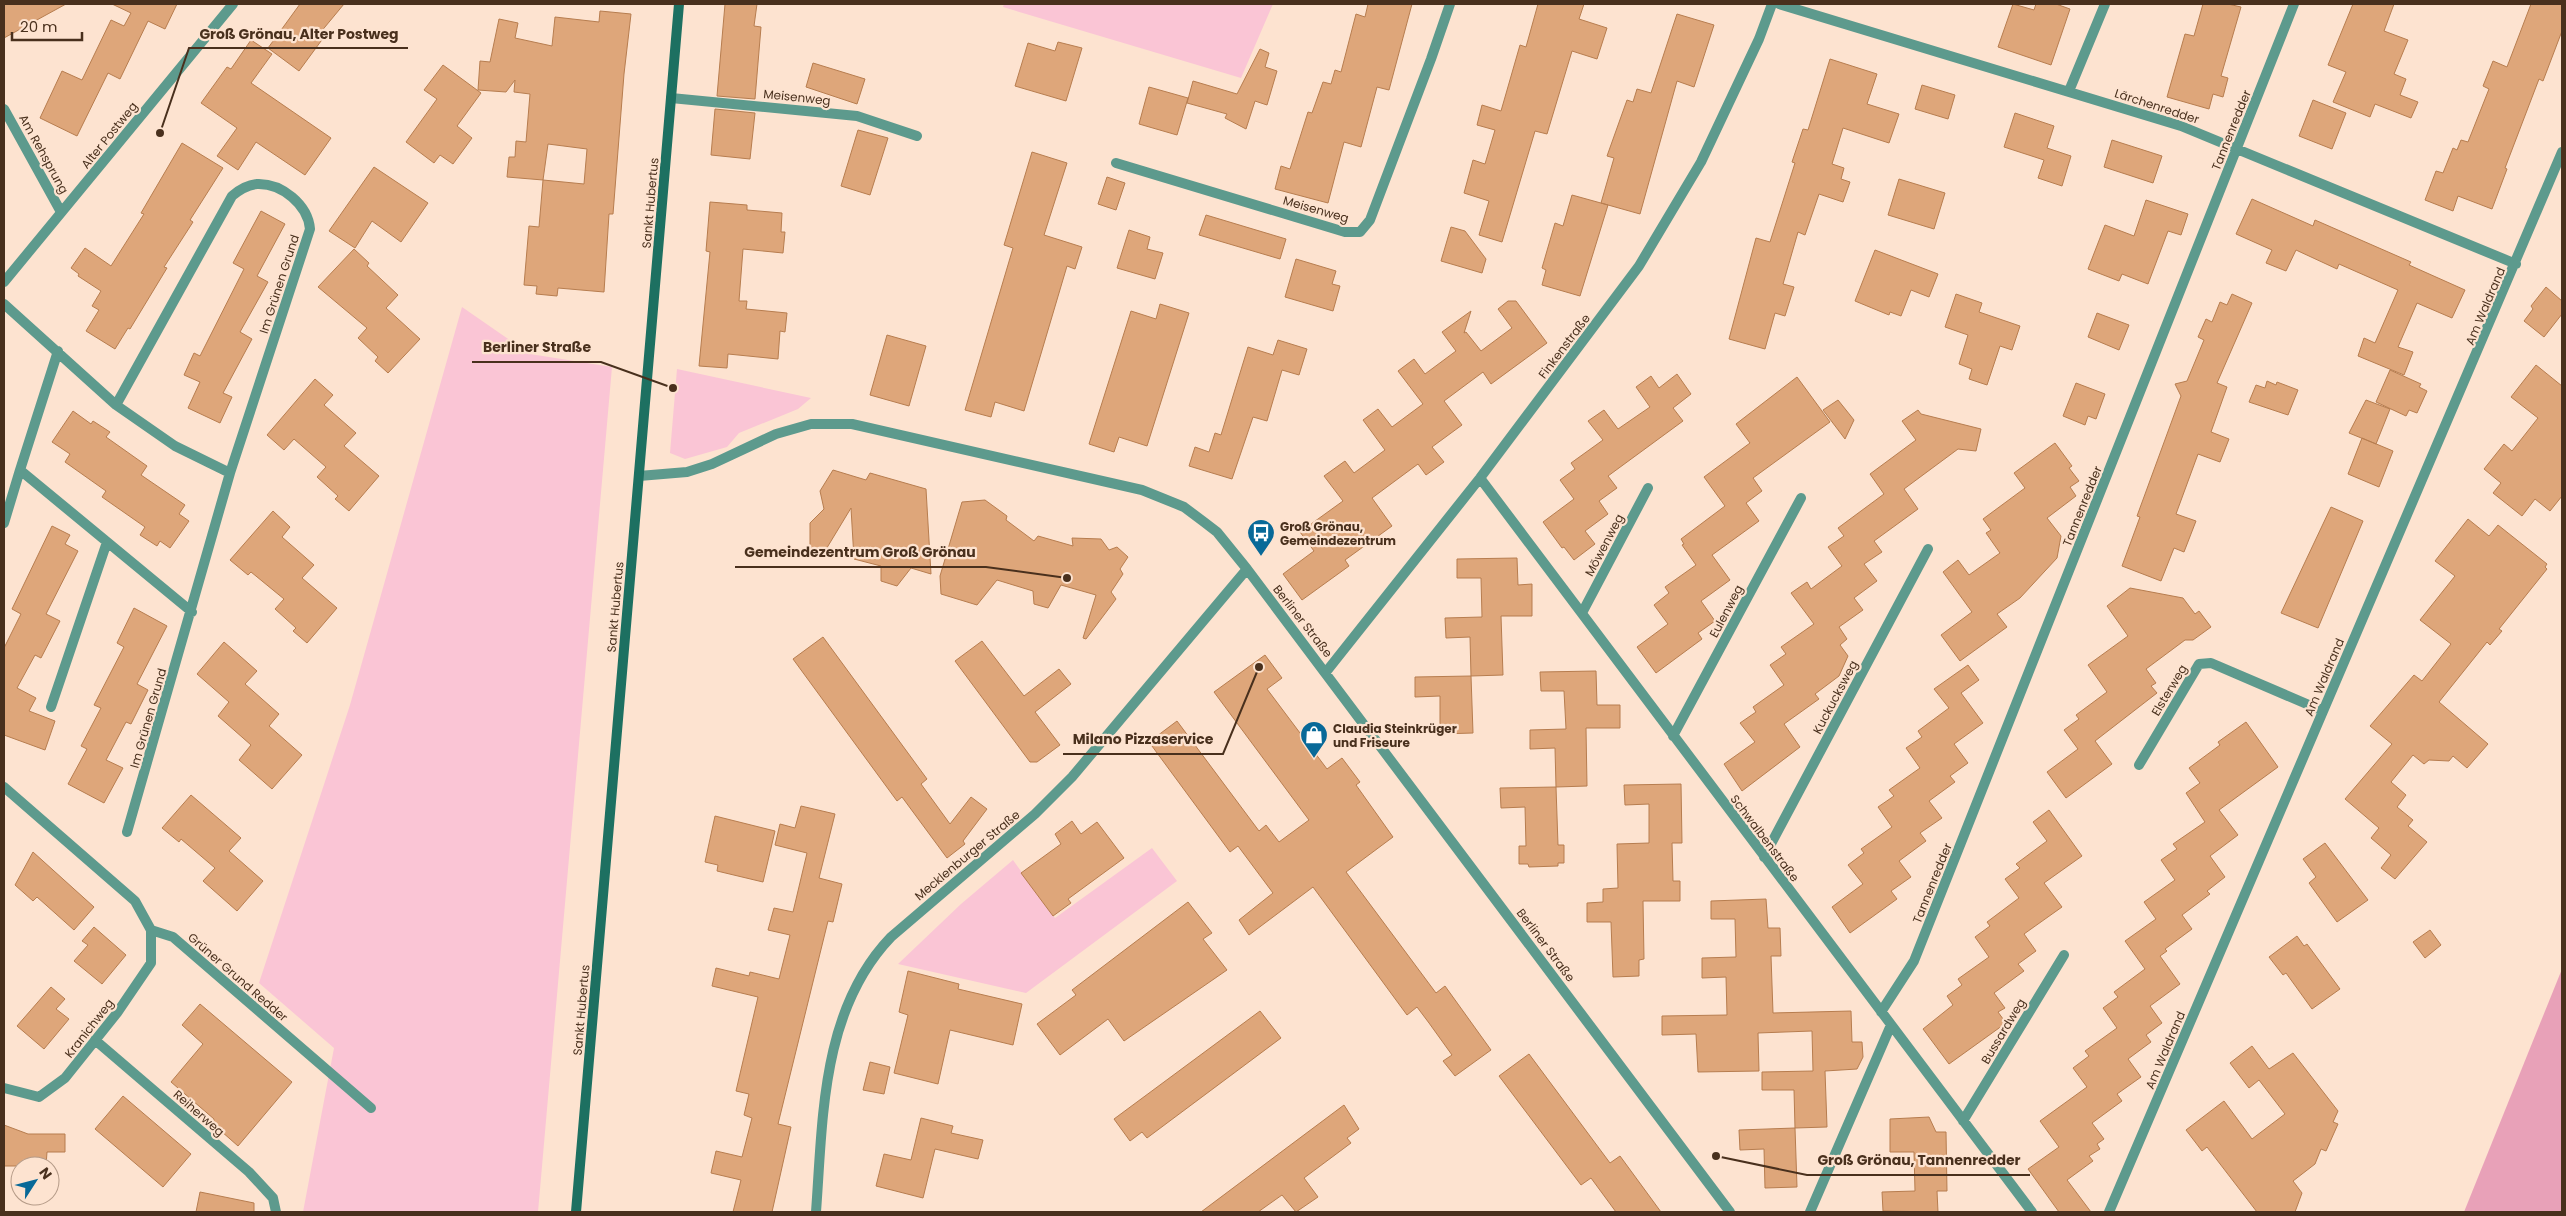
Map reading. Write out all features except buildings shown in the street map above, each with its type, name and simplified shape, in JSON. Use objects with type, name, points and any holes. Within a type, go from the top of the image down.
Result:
[{"type":"main road","name":"Sankt Hubertus","points":[[576,1212],[679,4]]},
{"type":"street","name":"Alter Postweg","points":[[4,282],[233,4]]},
{"type":"street","name":"Meisenweg","points":[[1116,163],[1345,232],[1360,232],[1370,220],[1450,4]]},
{"type":"street","name":"Finkenstraße","points":[[1326,672],[1480,478],[1639,266],[1701,162],[1759,40],[1772,4]]},
{"type":"street","name":"Lärchenredder","points":[[1779,4],[2182,126],[2238,147],[2516,264]]},
{"type":"street","points":[[2069,91],[2105,4]]},
{"type":"street","name":"Tannenredder","points":[[1881,1012],[1914,961],[2294,4]]},
{"type":"street","name":"Meisenweg","points":[[671,98],[857,116],[917,136]]},
{"type":"street","name":"Am Rehsprung","points":[[4,109],[62,212]]},
{"type":"street","name":"Am Waldrand","points":[[2109,1212],[2516,264],[2562,152]]},
{"type":"street","name":"Im Grünen Grund","points":[[116,405],[232,196],[246,187],[259,184],[286,194],[306,211],[310,229],[230,473],[192,612],[127,832]]},
{"type":"street","points":[[4,304],[116,405],[175,446],[230,473]]},
{"type":"street","points":[[4,523],[58,351]]},
{"type":"street","name":"Berliner Straße","points":[[639,476],[688,472],[712,464],[776,434],[811,424],[852,424],[1142,490],[1184,507],[1211,527],[1247,569],[1730,1212]]},
{"type":"street","points":[[20,470],[192,612]]},
{"type":"street","name":"Schwalbenstraße","points":[[1480,478],[2032,1212]]},
{"type":"street","name":"Möwenweg","points":[[1582,613],[1648,488]]},
{"type":"street","name":"Eulenweg","points":[[1674,736],[1801,498]]},
{"type":"street","points":[[51,707],[107,542]]},
{"type":"street","name":"Kuckucksweg","points":[[1764,857],[1928,549]]},
{"type":"street","name":"Mecklenburger Straße","points":[[816,1212],[826,1087],[838,1028],[874,955],[934,899],[1035,814],[1072,777],[1247,569]]},
{"type":"street","name":"Elsterweg","points":[[2140,765],[2199,664],[2211,663],[2323,711]]},
{"type":"street","points":[[4,787],[135,901],[144,913],[151,930]]},
{"type":"street","name":"Kranichweg","points":[[4,1088],[21,1094],[39,1097],[64,1078],[117,1013],[151,963],[151,930]]},
{"type":"street","name":"Grüner Grund Redder","points":[[151,930],[173,938],[371,1108]]},
{"type":"street","name":"Bussardweg","points":[[1963,1121],[2064,955]]},
{"type":"street","points":[[1810,1212],[1891,1025]]},
{"type":"street","name":"Reiherweg","points":[[95,1040],[249,1172],[273,1198],[276,1212]]},
{"type":"shaded area","points":[[1004,4],[1273,4],[1241,78],[1003,7]]},
{"type":"shaded area","points":[[462,307],[530,354],[612,367],[538,1212],[303,1212],[334,1048],[259,983],[350,705]]},
{"type":"shaded area","points":[[677,369],[811,398],[798,409],[739,433],[727,447],[685,459],[670,453]]},
{"type":"shaded area","points":[[1152,848],[1177,881],[1026,993],[898,964],[961,904],[1013,860],[1055,918]]},
{"type":"shaded area","points":[[2562,969],[2562,1212],[2464,1212]]},
{"type":"place","name":"Groß Grönau, Alter Postweg","points":[[160,133]]},
{"type":"place","name":"Berliner Straße","points":[[673,388]]},
{"type":"place","name":"Groß Grönau, Gemeindezentrum","points":[[1261,557]]},
{"type":"place","name":"Gemeindezentrum Groß Grönau","points":[[1067,578]]},
{"type":"place","name":"Milano Pizzaservice","points":[[1259,667]]},
{"type":"place","name":"Claudia Steinkrüger und Friseure","points":[[1314,759]]},
{"type":"place","name":"Groß Grönau, Tannenredder","points":[[1716,1156]]}]
